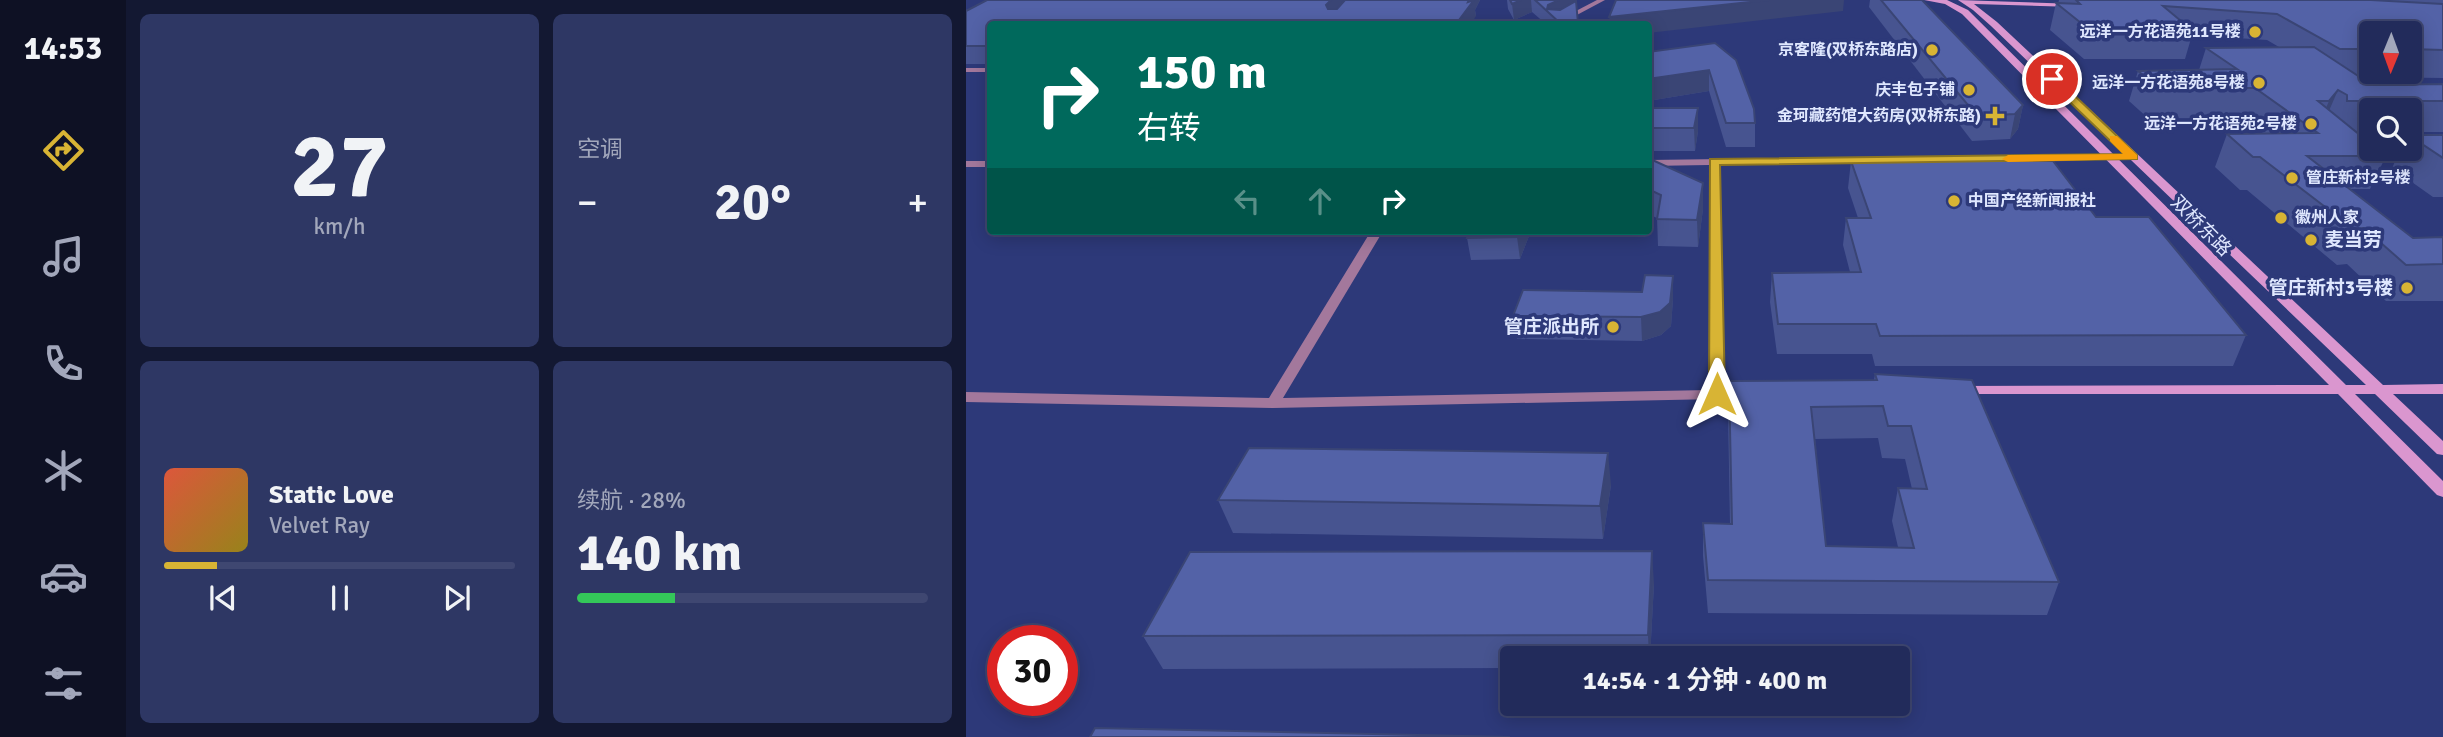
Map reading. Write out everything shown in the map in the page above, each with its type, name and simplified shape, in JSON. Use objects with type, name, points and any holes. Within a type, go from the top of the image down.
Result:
[{"type":"street","points":[[1561,21],[1602,0]]},
{"type":"street","name":"双桥东路","points":[[1927,0],[1958,1],[1994,24],[2443,450]]},
{"type":"street","points":[[1958,1],[2088,5]]},
{"type":"street","name":"双桥东路","points":[[1958,1],[1965,12],[2443,491]]},
{"type":"street","points":[[966,70],[987,70]]},
{"type":"street","points":[[1652,163],[2133,157]]},
{"type":"street","points":[[1714,162],[1717,394]]},
{"type":"street","points":[[966,164],[987,164]]},
{"type":"street","points":[[1273,402],[1375,235]]},
{"type":"street","points":[[1938,391],[2338,387],[2443,389]]},
{"type":"street","points":[[966,397],[1273,402],[1758,393]]},
{"type":"building","points":[[987,0],[1331,0],[1326,5],[1328,9],[1337,9],[1345,0],[1474,0],[1458,21],[987,21],[987,46],[966,46],[966,11]]},
{"type":"building","points":[[1535,0],[1559,0],[1548,5],[1547,9],[1560,10],[1576,1],[1578,21],[1558,21]]},
{"type":"building","points":[[1616,0],[1769,0],[1609,17]]},
{"type":"building","points":[[1881,0],[1922,0],[2023,105],[2015,114],[1977,116]]},
{"type":"building","points":[[2076,0],[2371,0],[2443,4],[2443,50],[2422,49],[2422,21],[2359,21],[2359,49],[2340,49],[2277,14],[2163,6],[2193,31],[2091,31],[2056,3],[2080,4]]},
{"type":"building","points":[[1715,43],[1736,60],[1754,109],[1755,123],[1726,123],[1709,70],[1652,78],[1652,51]]},
{"type":"building","points":[[2314,47],[2359,76],[2359,84],[2443,84],[2443,101],[2422,101],[2422,98],[2359,98],[2359,101],[2347,101],[2347,95],[2338,90],[2329,101],[2318,101],[2359,134],[2359,156],[2307,156],[2413,238],[2443,237],[2443,264],[2406,265],[2364,228],[2354,229],[2260,157],[2253,157],[2227,134],[2318,133],[2255,88],[2159,88],[2138,71],[2237,69],[2206,48]]},
{"type":"building","points":[[1652,108],[1698,108],[1694,128],[1652,128]]},
{"type":"building","points":[[2422,135],[2443,135],[2443,158],[2422,144]]},
{"type":"building","points":[[1652,160],[1703,183],[1697,220],[1657,219],[1661,195],[1652,191]]},
{"type":"building","points":[[1851,161],[2053,161],[2096,217],[2149,217],[2246,335],[1880,336],[1876,324],[1778,324],[1772,273],[1861,272],[1846,218],[1871,218]]},
{"type":"building","points":[[1468,235],[1518,235],[1517,237],[1467,238]]},
{"type":"building","points":[[1645,275],[1673,276],[1670,303],[1660,312],[1641,317],[1513,316],[1523,290],[1642,292]]},
{"type":"building","points":[[1875,374],[1972,380],[2059,582],[1708,580],[1703,523],[1732,524],[1729,381],[1877,380]],"holes":[[[1883,406],[1888,426],[1911,426],[1927,489],[1898,488],[1914,548],[1826,546],[1811,407]]]},
{"type":"building","points":[[1249,448],[1608,453],[1600,506],[1218,500]]},
{"type":"building","points":[[1652,551],[1648,635],[1143,636],[1190,552]]},
{"type":"building","points":[[1095,728],[1510,737],[1090,737]]},
{"type":"slow traffic","points":[[2008,159],[2133,157],[2114,138]]},
{"type":"place","name":"远洋一方花语苑11号楼","points":[[2255,32]]},
{"type":"place","name":"京客隆(双桥东路店)","points":[[1932,50]]},
{"type":"place","name":"远洋一方花语苑8号楼","points":[[2259,83]]},
{"type":"place","name":"庆丰包子铺","points":[[1969,90]]},
{"type":"place","name":"金珂藏药馆大药房(双桥东路)","points":[[1995,116]]},
{"type":"place","name":"远洋一方花语苑2号楼","points":[[2311,124]]},
{"type":"place","name":"管庄新村2号楼","points":[[2292,178]]},
{"type":"place","name":"中国产经新闻报社","points":[[1954,201]]},
{"type":"place","name":"徽州人家","points":[[2281,218]]},
{"type":"place","name":"麦当劳","points":[[2311,240]]},
{"type":"place","name":"管庄新村3号楼","points":[[2407,288]]},
{"type":"place","name":"管庄派出所","points":[[1613,327]]},
{"type":"route","points":[[1717,394],[1714,162],[2133,157],[2052,79]]}]
